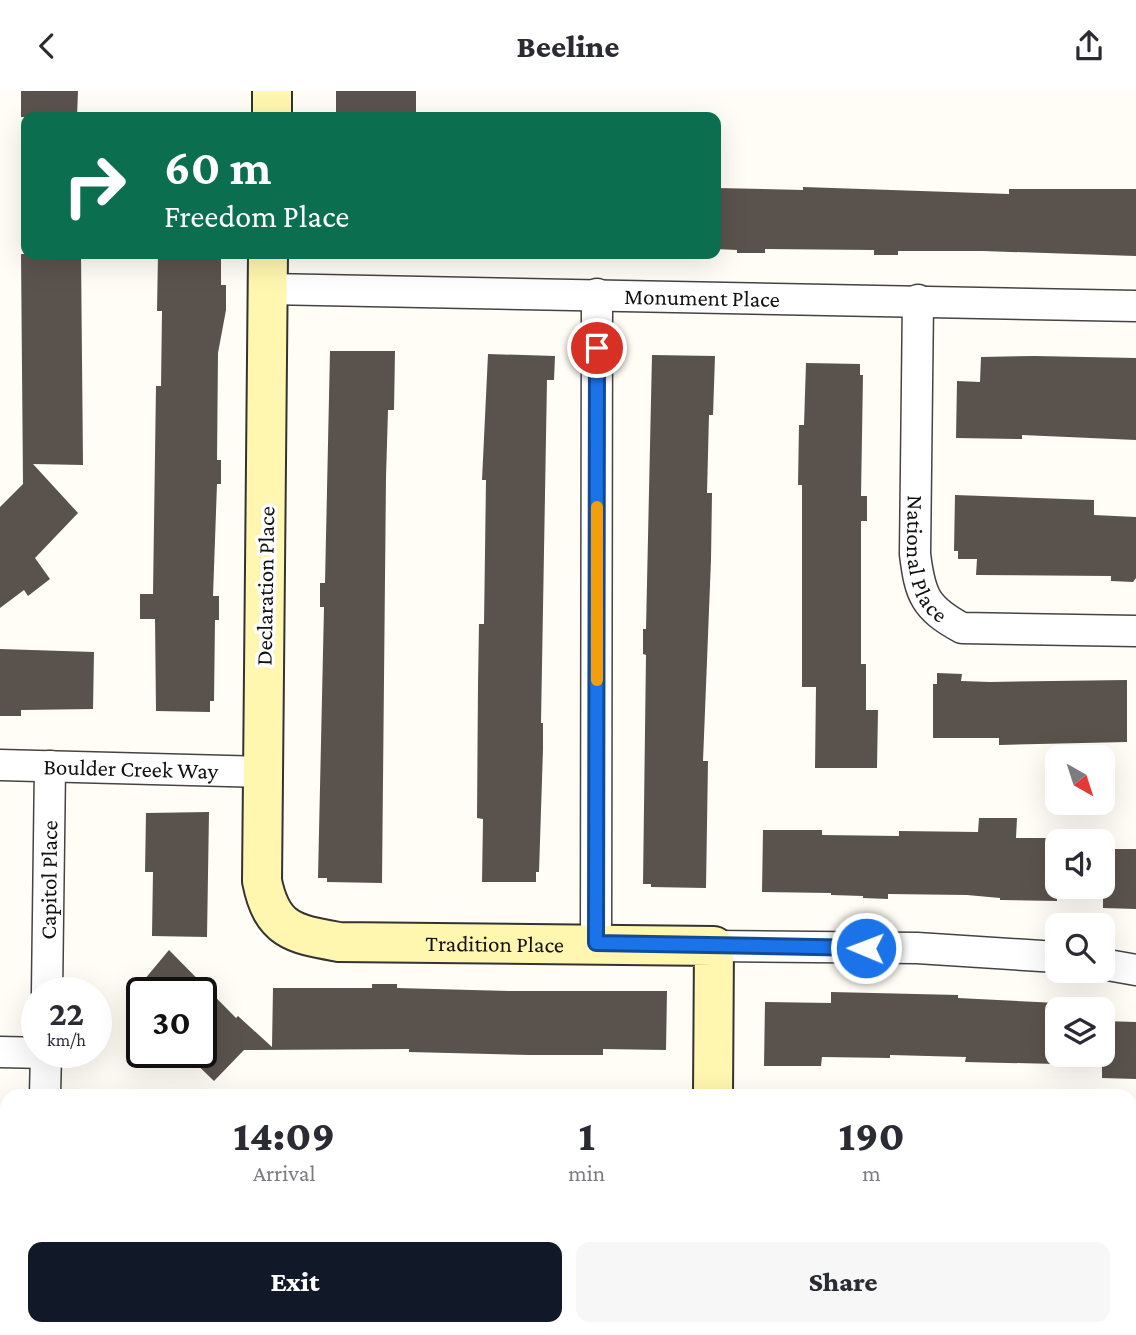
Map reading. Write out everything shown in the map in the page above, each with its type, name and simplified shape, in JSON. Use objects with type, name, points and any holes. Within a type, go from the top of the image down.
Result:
[{"type":"street","points":[[272,91],[272,112]]},
{"type":"street","name":"Monument Place","points":[[268,271],[597,294],[1136,306]]},
{"type":"street","name":"Declaration Place","points":[[268,271],[262,881],[265,900],[274,917]]},
{"type":"street","points":[[596,943],[597,294]]},
{"type":"street","name":"National Place","points":[[918,300],[915,554],[919,590],[937,614],[962,628],[1136,631]]},
{"type":"street","name":"Boulder Creek Way","points":[[0,765],[263,772]]},
{"type":"street","name":"Capitol Place","points":[[47,977],[50,766]]},
{"type":"street","name":"Tradition Place","points":[[274,917],[285,928],[299,935],[339,942],[917,948],[1045,956]]},
{"type":"street","points":[[713,1089],[714,946]]},
{"type":"street","points":[[1115,966],[1136,970]]},
{"type":"street","points":[[0,1052],[21,1052]]},
{"type":"street","points":[[46,1068],[46,1089]]},
{"type":"building","points":[[21,91],[78,91],[77,112],[21,112]]},
{"type":"building","points":[[336,91],[416,91],[416,112],[336,112]]},
{"type":"building","points":[[803,187],[1009,194],[1009,189],[1136,189],[1136,256],[983,251],[898,251],[898,255],[874,255],[874,250],[765,249],[765,253],[737,253],[737,250],[721,249],[721,188],[803,190]]},
{"type":"building","points":[[21,259],[81,259],[83,465],[33,464],[78,513],[35,558],[50,579],[28,596],[24,590],[0,608],[0,507],[23,484]]},
{"type":"building","points":[[158,259],[221,259],[221,285],[226,285],[226,310],[218,353],[217,460],[221,460],[221,484],[217,484],[213,596],[219,596],[219,620],[215,620],[214,701],[210,701],[210,712],[156,711],[155,619],[140,619],[140,594],[153,594],[156,386],[161,386],[162,311],[157,311]]},
{"type":"building","points":[[330,351],[395,351],[394,410],[388,410],[386,477],[382,883],[327,882],[327,878],[318,878],[324,607],[320,607],[320,583],[325,583]]},
{"type":"building","points":[[488,354],[555,356],[554,380],[547,380],[541,723],[543,749],[539,872],[536,872],[536,882],[482,882],[483,819],[477,818],[478,684],[479,624],[484,624],[486,480],[482,480]]},
{"type":"building","points":[[652,355],[715,356],[713,415],[709,415],[707,493],[712,493],[703,761],[708,761],[706,888],[651,887],[651,884],[643,884],[646,655],[643,654],[643,629],[646,629]]},
{"type":"building","points":[[981,357],[1136,358],[1136,440],[1022,435],[1022,439],[956,438],[957,381],[980,382]]},
{"type":"building","points":[[806,363],[860,364],[860,375],[863,375],[861,496],[867,496],[867,521],[861,521],[861,664],[866,664],[866,710],[878,710],[877,768],[815,768],[816,687],[802,687],[802,485],[798,485],[799,425],[804,425]]},
{"type":"building","points":[[955,495],[1094,500],[1094,515],[1136,517],[1136,578],[1133,582],[1111,581],[1111,576],[976,575],[977,559],[958,559],[958,551],[954,551]]},
{"type":"building","points":[[0,649],[94,652],[93,709],[21,710],[21,716],[0,716]]},
{"type":"building","points":[[937,673],[962,674],[961,681],[1127,680],[1127,742],[999,745],[999,738],[933,738],[933,684],[937,684]]},
{"type":"building","points":[[209,812],[207,937],[152,936],[153,872],[145,872],[146,813]]},
{"type":"building","points":[[979,818],[1017,818],[1016,838],[1045,838],[1045,899],[1057,901],[1000,900],[967,895],[888,894],[888,899],[831,893],[762,892],[763,830],[822,830],[822,835],[899,836],[899,831],[978,832]]},
{"type":"building","points":[[1115,849],[1136,849],[1136,909],[1103,908],[1103,899],[1115,899]]},
{"type":"building","points":[[169,950],[196,977],[146,977]]},
{"type":"building","points":[[372,984],[397,984],[397,988],[509,991],[667,991],[666,1050],[603,1049],[603,1055],[529,1055],[409,1052],[409,1049],[244,1050],[214,1081],[201,1068],[217,1068],[217,999],[272,1047],[273,988],[372,988]]},
{"type":"building","points":[[831,992],[958,995],[958,998],[1045,1002],[1045,1064],[965,1062],[966,1057],[890,1055],[890,1058],[822,1057],[821,1066],[764,1066],[765,1002],[831,1003]]},
{"type":"building","points":[[1115,1021],[1136,1022],[1136,1079],[1102,1078],[1102,1067],[1115,1067]]},
{"type":"slow traffic","points":[[597,507],[597,680]]},
{"type":"route","points":[[597,348],[596,943],[866,948]]}]
